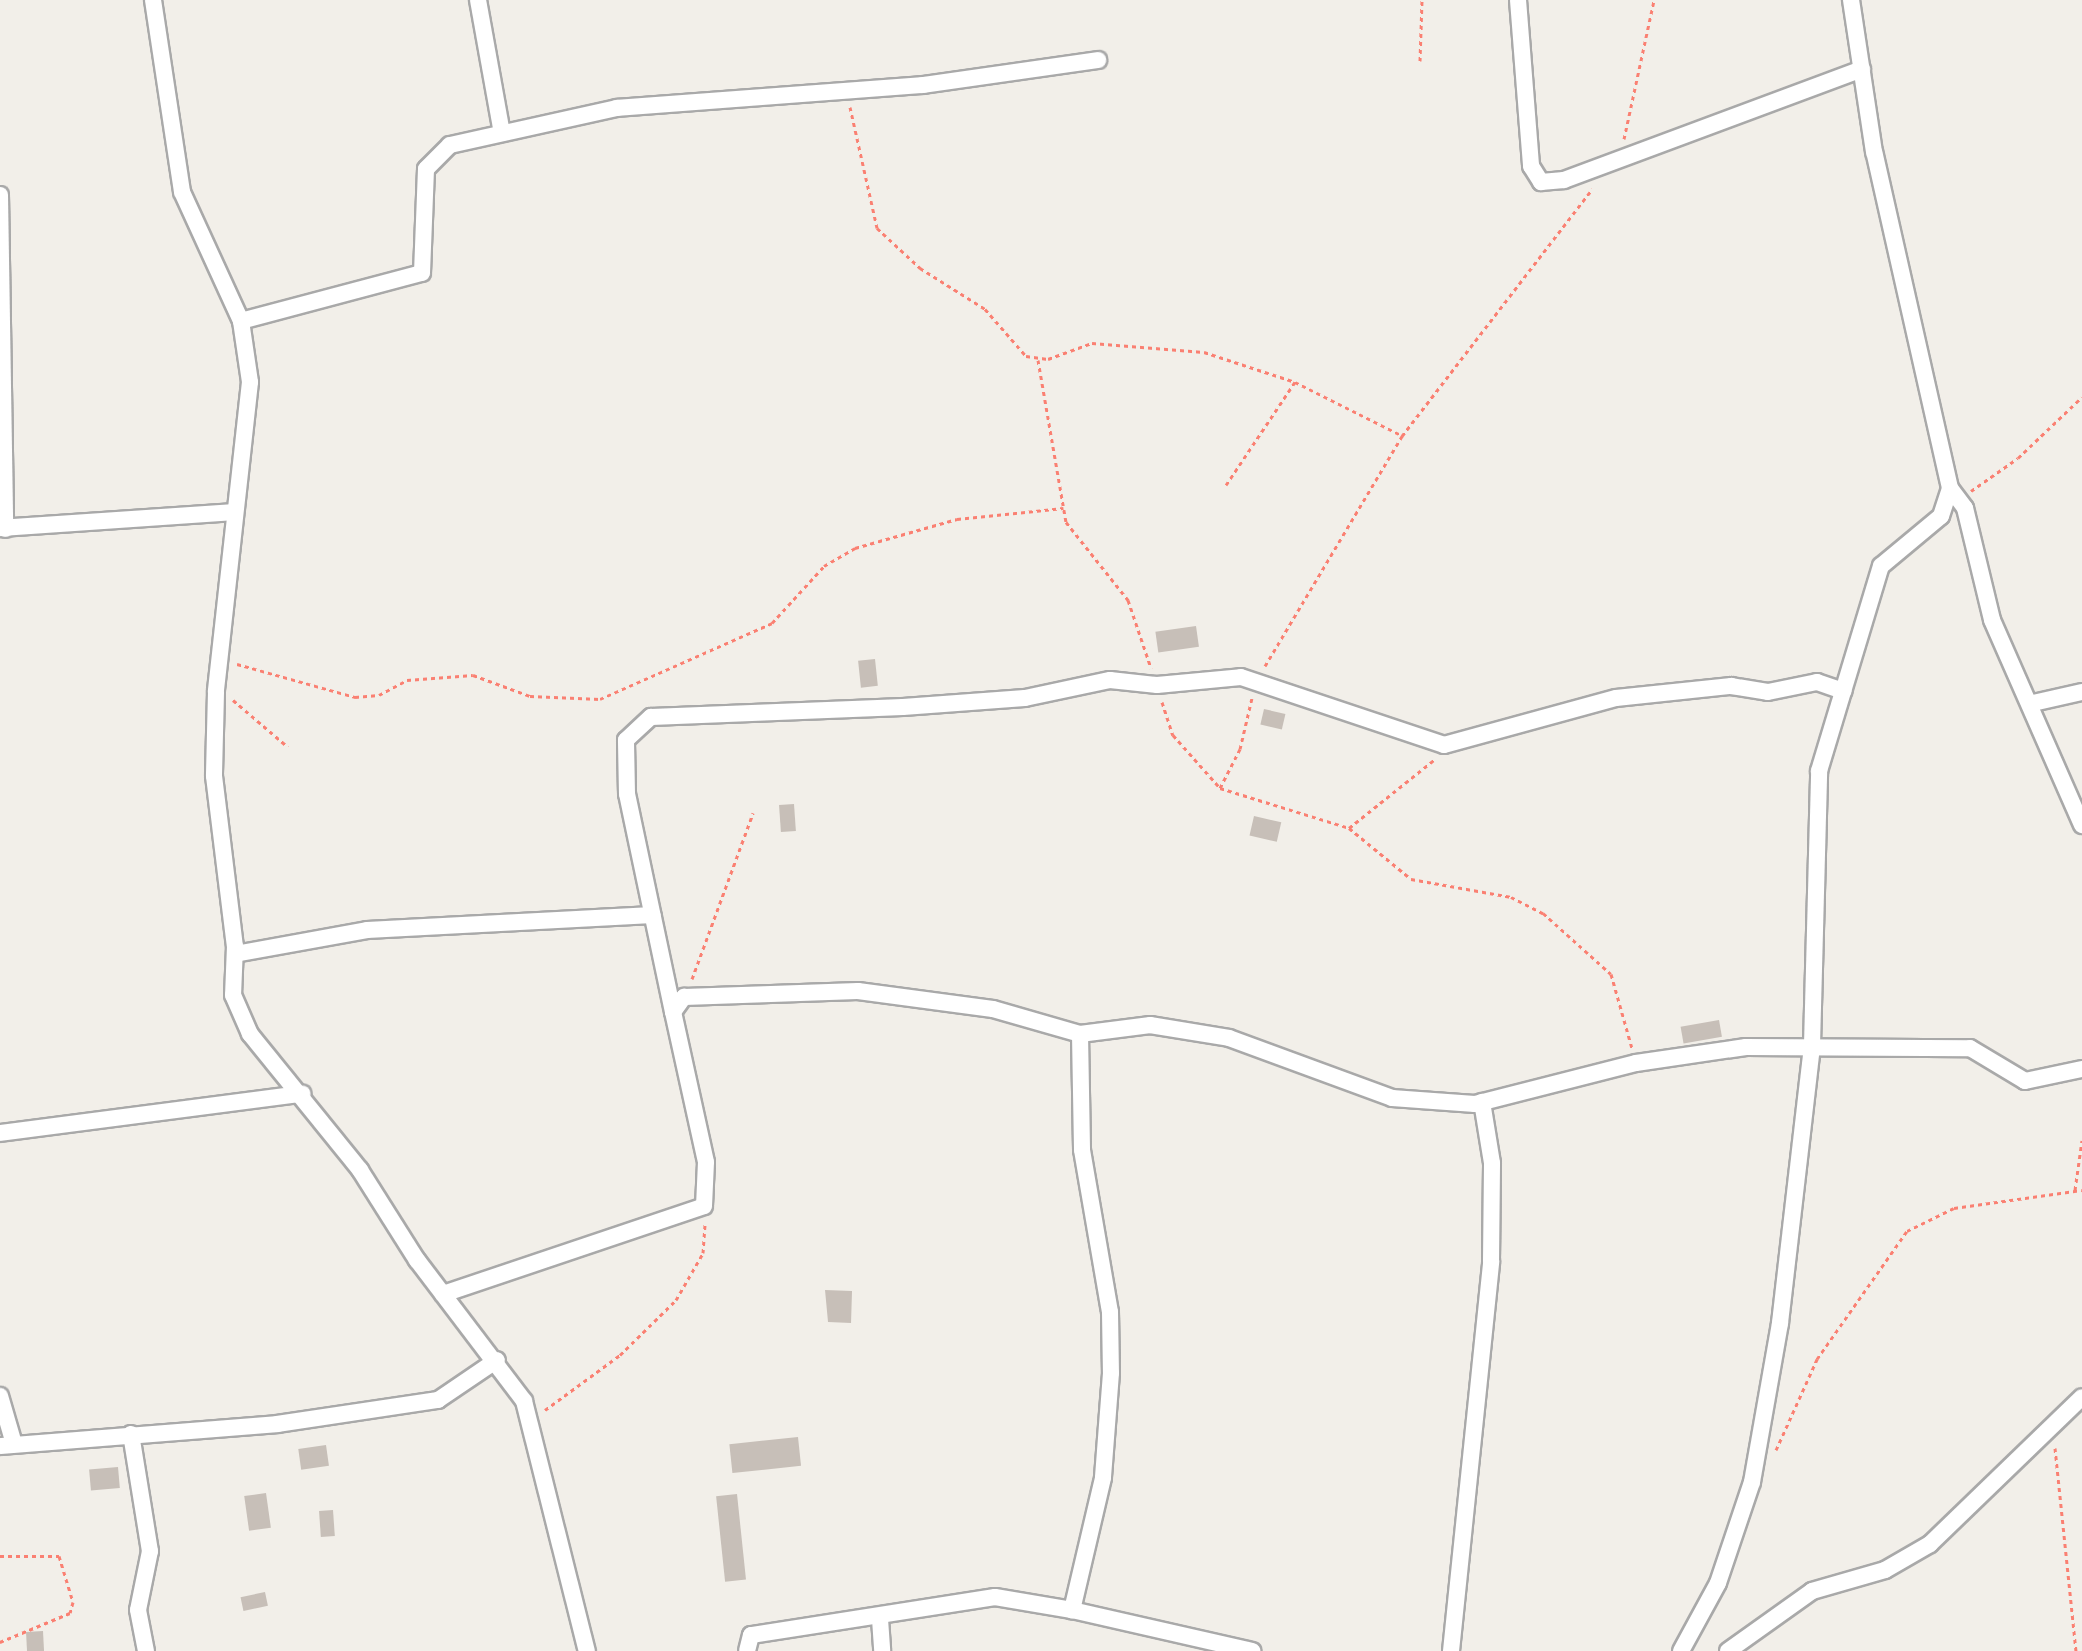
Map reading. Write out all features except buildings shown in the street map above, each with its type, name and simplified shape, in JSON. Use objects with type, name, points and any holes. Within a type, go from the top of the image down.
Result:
[{"type":"street","points":[[153,0],[182,192],[241,321],[250,416],[234,512],[216,692],[220,860],[235,954],[233,995],[241,1018],[302,1094],[443,1294],[497,1360],[534,1422],[587,1651]]},
{"type":"street","points":[[478,0],[502,133]]},
{"type":"street","points":[[1518,0],[1531,166],[1541,182],[1613,161],[1862,69]]},
{"type":"street","points":[[1851,0],[1890,230],[1952,491],[1992,620],[2033,703],[2082,825]]},
{"type":"street","points":[[241,321],[414,280],[426,264],[431,156],[502,133],[632,106],[846,88],[923,85],[1098,60]]},
{"type":"street","points":[[0,195],[3,528],[234,512]]},
{"type":"street","points":[[1681,1651],[1718,1583],[1752,1482],[1780,1323],[1812,1045],[1816,788],[1881,566],[1941,516],[1952,491]]},
{"type":"street","points":[[443,1294],[680,1219],[705,1203],[706,1162],[627,794],[626,740],[651,717],[1025,698],[1110,680],[1157,685],[1255,679],[1403,736],[1454,744],[1616,698],[1731,686],[1768,692],[1817,682],[1843,691]]},
{"type":"street","points":[[2033,703],[2082,692]]},
{"type":"street","points":[[235,954],[367,930],[653,915]]},
{"type":"street","points":[[673,1012],[684,997],[858,991],[993,1009],[1080,1034],[1150,1025],[1229,1038],[1392,1098],[1482,1102],[1636,1063],[1812,1045],[1970,1048],[2020,1080],[2082,1069]]},
{"type":"street","points":[[1072,1610],[1103,1478],[1111,1373],[1110,1312],[1082,1150],[1080,1034]]},
{"type":"street","points":[[0,1133],[302,1094]]},
{"type":"street","points":[[1451,1651],[1491,1261],[1492,1163],[1482,1102]]},
{"type":"street","points":[[0,1396],[7,1445],[277,1424],[438,1400],[497,1360]]},
{"type":"street","points":[[1728,1651],[1812,1591],[1885,1570],[1930,1544],[2082,1397]]},
{"type":"street","points":[[131,1434],[150,1551],[138,1610],[146,1651]]},
{"type":"street","points":[[747,1651],[751,1635],[880,1619],[995,1597],[1072,1610],[1252,1651]]},
{"type":"street","points":[[880,1619],[882,1651]]},
{"type":"path","points":[[1420,61],[1422,0]]},
{"type":"path","points":[[1613,161],[1626,135],[1654,0]]},
{"type":"path","points":[[846,88],[877,228],[920,268],[980,304],[1038,360],[1063,508],[1078,545],[1128,600],[1173,735],[1220,788],[1349,828],[1411,879],[1511,897],[1543,913],[1611,974],[1636,1063]]},
{"type":"path","points":[[1220,788],[1240,749],[1255,679],[1300,618],[1338,537],[1402,436],[1595,185]]},
{"type":"path","points":[[1038,360],[1081,343],[1171,347],[1295,382],[1402,436]]},
{"type":"path","points":[[1226,485],[1295,382]]},
{"type":"path","points":[[1952,491],[2006,468],[2082,397]]},
{"type":"path","points":[[220,659],[355,697],[413,679],[473,675],[530,696],[585,701],[772,623],[824,566],[855,548],[957,519],[1063,508]]},
{"type":"path","points":[[216,692],[288,747]]},
{"type":"path","points":[[1349,828],[1454,744]]},
{"type":"path","points":[[684,997],[753,813]]},
{"type":"path","points":[[2075,1190],[2082,1140]]},
{"type":"path","points":[[1752,1482],[1798,1414],[1817,1359],[1907,1231],[1954,1208],[2082,1190]]},
{"type":"path","points":[[534,1422],[676,1300],[703,1253],[705,1203]]},
{"type":"path","points":[[2053,1424],[2076,1651]]},
{"type":"path","points":[[0,1556],[59,1556],[73,1602],[70,1613],[0,1642]]}]
